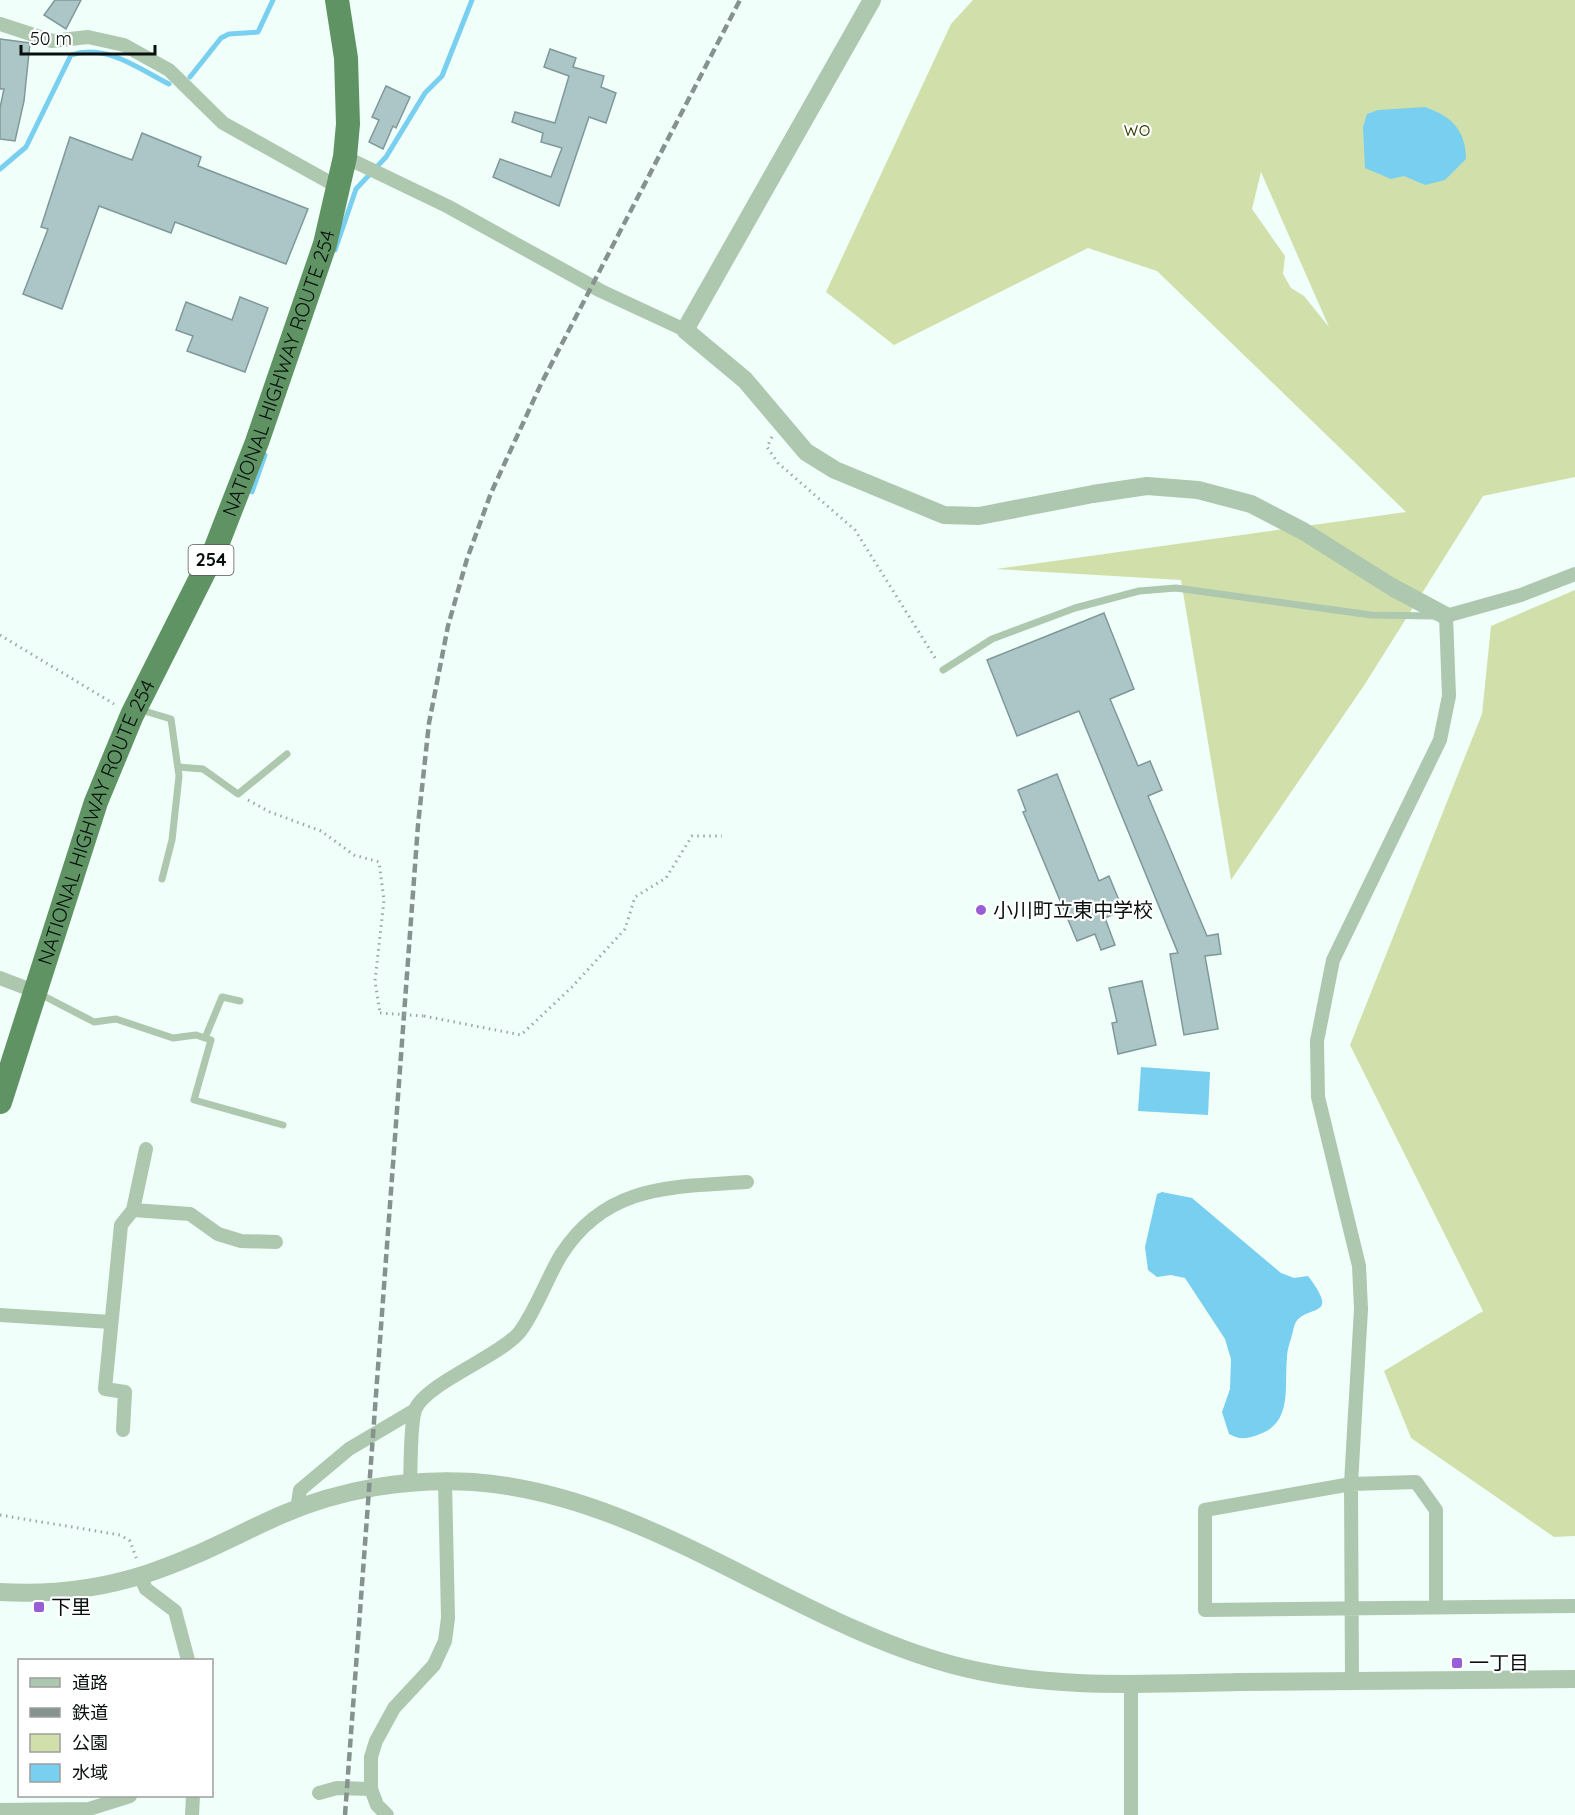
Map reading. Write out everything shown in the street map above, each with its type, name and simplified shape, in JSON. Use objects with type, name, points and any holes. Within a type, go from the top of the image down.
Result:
[{"type":"highway","name":"NATIONAL HIGHWAY ROUTE 254","points":[[0,1102],[96,802],[134,712],[215,550],[257,442],[325,244],[345,157],[348,124],[346,58],[337,0]]},
{"type":"street","points":[[685,330],[872,0]]},
{"type":"street","points":[[0,24],[52,41],[88,38],[124,45],[169,70],[223,123],[338,187]]},
{"type":"street","points":[[345,157],[447,206],[601,291],[685,330],[746,380],[806,452],[835,470],[944,515],[980,516],[1147,486],[1198,490],[1251,504],[1303,531],[1392,587],[1446,616],[1521,595],[1575,574]]},
{"type":"street","points":[[1352,1681],[1351,1484],[1361,1309],[1359,1266],[1318,1097],[1317,1041],[1333,960],[1440,740],[1449,696],[1446,616]]},
{"type":"street","points":[[0,978],[34,991]]},
{"type":"street","points":[[123,1430],[125,1392],[105,1389],[121,1226],[133,1210],[146,1149]]},
{"type":"street","points":[[297,1509],[300,1490],[349,1449],[415,1410],[427,1393],[482,1361],[518,1334],[562,1253],[593,1218],[621,1199],[668,1187],[747,1182]]},
{"type":"street","points":[[133,1210],[190,1214],[218,1234],[241,1241],[276,1242]]},
{"type":"street","points":[[0,1315],[111,1322]]},
{"type":"street","points":[[410,1483],[415,1410]]},
{"type":"street","points":[[387,1815],[377,1805],[371,1789],[370,1757],[394,1708],[434,1665],[445,1641],[448,1618],[445,1482]]},
{"type":"street","points":[[1437,1607],[1436,1510],[1416,1482],[1351,1484],[1205,1510],[1205,1610],[1575,1606]]},
{"type":"street","points":[[0,1592],[67,1591],[140,1576],[184,1560],[297,1509],[359,1490],[410,1483],[488,1483],[531,1490],[598,1509],[871,1635],[951,1664],[1025,1679],[1064,1683],[1131,1684],[1575,1679]]},
{"type":"street","points":[[140,1576],[146,1589],[175,1611],[188,1659]]},
{"type":"street","points":[[1131,1684],[1131,1815]]},
{"type":"street","points":[[319,1793],[336,1788],[371,1789]]},
{"type":"street","points":[[0,1810],[89,1809],[127,1797]]},
{"type":"street","points":[[192,1815],[193,1797]]},
{"type":"lane","points":[[943,670],[992,639],[1075,608],[1139,591],[1176,588],[1371,615],[1446,616]]},
{"type":"lane","points":[[134,712],[171,719],[178,766],[172,840],[162,879]]},
{"type":"lane","points":[[178,766],[203,769],[238,794],[287,754]]},
{"type":"lane","points":[[34,991],[94,1022],[116,1019],[173,1038],[196,1035],[211,1040],[194,1100],[283,1125]]},
{"type":"lane","points":[[205,1038],[222,997],[240,1001]]},
{"type":"path","points":[[767,447],[778,463],[855,530],[943,670]]},
{"type":"path","points":[[0,634],[134,712]]},
{"type":"path","points":[[238,794],[270,812],[321,831],[354,855],[379,862],[384,900],[375,981],[380,1013],[424,1016],[521,1035],[572,987],[625,929],[635,897],[666,878],[692,836],[722,836]]},
{"type":"path","points":[[0,1515],[126,1537],[134,1547],[140,1576]]},
{"type":"green space","name":"wo","points":[[973,0],[1575,0],[1575,477],[1483,496],[1365,684],[1231,880],[1181,580],[996,569],[1406,512],[1157,271],[1088,248],[894,345],[826,292],[951,24]],"holes":[[[1261,172],[1329,327],[1304,296],[1291,288],[1283,274],[1285,256],[1252,209]]]},
{"type":"green space","points":[[1575,590],[1575,1536],[1554,1537],[1411,1438],[1384,1371],[1483,1311],[1350,1045],[1482,714],[1491,626]]},
{"type":"water","points":[[1425,107],[1442,115],[1455,125],[1463,140],[1466,159],[1445,180],[1425,185],[1404,176],[1391,179],[1365,168],[1363,127],[1367,114],[1378,110]]},
{"type":"water","points":[[1141,1067],[1210,1072],[1208,1115],[1138,1111]]},
{"type":"water","points":[[1162,1192],[1192,1198],[1281,1273],[1294,1278],[1308,1276],[1322,1299],[1322,1305],[1319,1308],[1301,1317],[1295,1323],[1288,1352],[1285,1402],[1282,1412],[1278,1421],[1271,1428],[1260,1434],[1244,1438],[1229,1434],[1222,1412],[1230,1389],[1231,1359],[1225,1339],[1185,1278],[1171,1275],[1157,1277],[1148,1270],[1145,1247],[1157,1194]]},
{"type":"building","points":[[55,0],[81,0],[66,29],[44,15]]},
{"type":"building","points":[[0,39],[30,43],[24,101],[15,141],[0,139],[0,108],[4,89],[0,89]]},
{"type":"building","points":[[550,49],[576,58],[573,67],[604,76],[601,87],[616,93],[606,123],[589,117],[559,206],[493,177],[500,159],[551,177],[562,148],[541,142],[543,133],[512,122],[515,112],[555,123],[569,76],[544,67]]},
{"type":"building","points":[[386,86],[410,97],[396,128],[393,126],[383,149],[369,142],[379,120],[372,117]]},
{"type":"building","points":[[142,133],[201,157],[198,166],[308,209],[286,264],[175,222],[171,233],[99,206],[62,309],[23,294],[48,229],[41,227],[70,137],[132,160]]},
{"type":"building","points":[[240,297],[268,308],[245,372],[187,351],[193,336],[176,330],[186,302],[232,320]]},
{"type":"building","points":[[1104,613],[1134,689],[1110,699],[1138,766],[1150,761],[1162,790],[1148,796],[1207,936],[1218,934],[1221,954],[1205,956],[1218,1029],[1184,1035],[1170,954],[1178,953],[1079,711],[1017,736],[987,660]]},
{"type":"building","points":[[1057,774],[1099,881],[1109,876],[1123,910],[1105,918],[1115,945],[1101,950],[1095,934],[1077,941],[1023,812],[1026,811],[1018,790]]},
{"type":"building","points":[[1142,981],[1156,1045],[1118,1054],[1112,1023],[1117,1022],[1109,988]]},
{"type":"waterway","points":[[190,77],[221,38],[229,34],[258,32],[273,0]]},
{"type":"waterway","points":[[335,250],[356,189],[386,157],[425,93],[442,76],[472,0]]},
{"type":"waterway","points":[[0,169],[26,147],[71,55],[84,52],[109,55],[122,59],[169,84]]},
{"type":"waterway","points":[[252,492],[265,455]]},
{"type":"railway","points":[[345,1815],[418,825],[429,723],[448,626],[467,559],[491,493],[541,384],[740,0]]},
{"type":"place","name":"小川町立東中学校","points":[[981,910]]},
{"type":"place","name":"下里","points":[[39,1607]]},
{"type":"place","name":"一丁目","points":[[1457,1663]]}]
